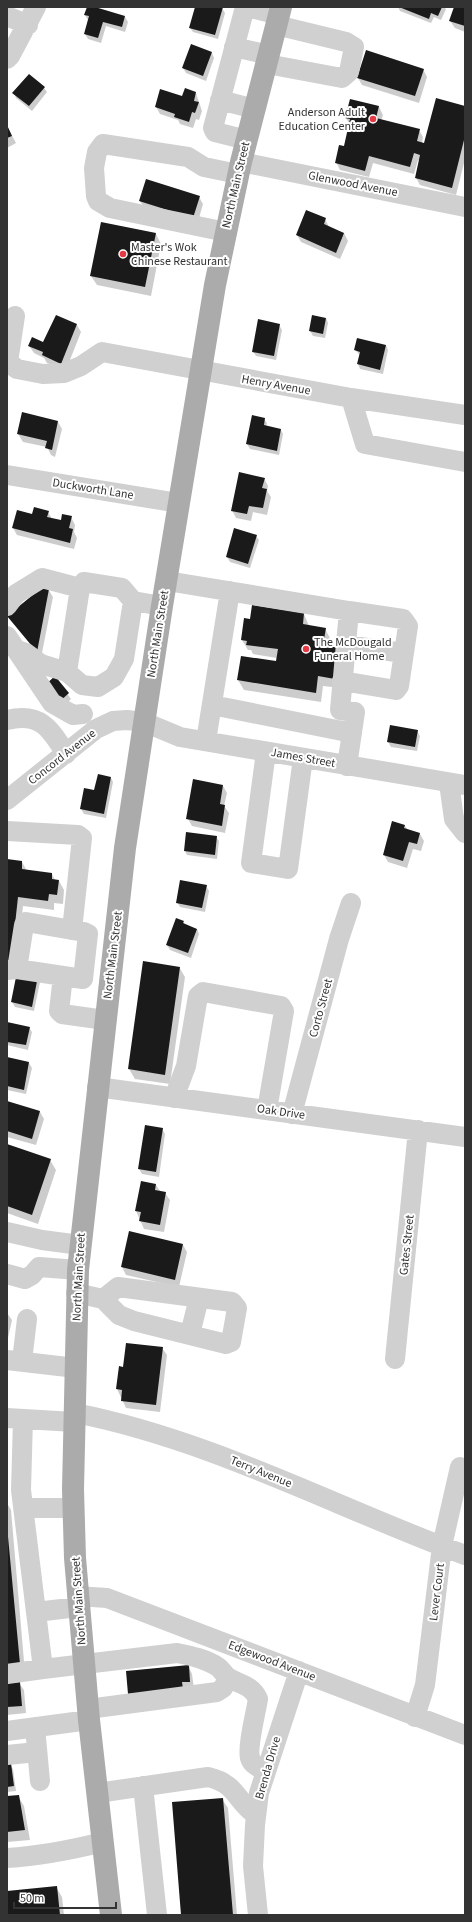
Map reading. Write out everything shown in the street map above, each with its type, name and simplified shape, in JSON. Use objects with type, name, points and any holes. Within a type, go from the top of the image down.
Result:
[{"type":"main road","name":"North Main Street","points":[[111,1915],[78,1601],[73,1508],[76,1293],[80,1245],[125,848],[166,581],[214,292],[239,168],[268,60],[278,16]]},
{"type":"street","points":[[7,59],[28,25],[36,7]]},
{"type":"street","points":[[234,46],[268,60],[342,78],[349,72],[354,46],[278,16],[246,7],[234,46],[213,128],[215,132],[246,140]]},
{"type":"street","points":[[7,16],[28,25]]},
{"type":"street","points":[[220,100],[255,109]]},
{"type":"street","name":"Glenwood Avenue","points":[[226,232],[110,208],[98,201],[96,196],[94,168],[97,152],[103,144],[111,145],[188,157],[204,167],[239,168],[465,207]]},
{"type":"street","name":"Henry Avenue","points":[[15,316],[8,362],[17,369],[43,374],[64,373],[81,366],[102,352],[201,372],[351,398],[465,415]]},
{"type":"street","points":[[351,398],[365,444],[465,462]]},
{"type":"street","name":"Duckworth Lane","points":[[7,476],[179,503]]},
{"type":"street","points":[[7,606],[16,594],[42,578],[80,588]]},
{"type":"street","points":[[166,581],[403,619],[408,626],[399,686],[396,690],[342,681]]},
{"type":"street","points":[[98,728],[83,714],[74,679],[80,588],[84,582],[122,588],[133,601],[162,606]]},
{"type":"street","points":[[206,741],[230,591]]},
{"type":"street","points":[[12,643],[41,664],[74,679],[98,687],[114,677],[124,659],[133,601]]},
{"type":"street","points":[[347,766],[355,712],[340,710],[349,611]]},
{"type":"street","points":[[12,643],[52,703],[73,715],[83,714]]},
{"type":"street","points":[[346,646],[403,653]]},
{"type":"street","points":[[124,659],[153,665]]},
{"type":"street","points":[[212,705],[352,733]]},
{"type":"street","points":[[7,720],[20,717],[35,719],[51,732],[66,754]]},
{"type":"street","name":"Concord Avenue","points":[[7,800],[98,728],[122,720],[144,722]]},
{"type":"street","name":"James Street","points":[[144,722],[180,737],[457,784]]},
{"type":"street","points":[[266,752],[251,863],[288,869],[303,758]]},
{"type":"street","points":[[457,784],[454,819],[465,833]]},
{"type":"street","points":[[7,831],[78,835],[82,838],[80,932],[86,957],[83,979]]},
{"type":"street","name":"Corto Street","points":[[292,1114],[337,946],[351,903]]},
{"type":"street","points":[[109,983],[12,970],[26,922],[115,937]]},
{"type":"street","points":[[86,957],[112,961]]},
{"type":"street","points":[[63,976],[59,1011],[62,1014],[105,1020]]},
{"type":"street","points":[[174,1098],[186,1066],[198,996],[203,992],[281,1006],[284,1011],[267,1110]]},
{"type":"street","name":"Oak Drive","points":[[97,1087],[465,1136]]},
{"type":"street","name":"Gates Street","points":[[395,1359],[418,1130]]},
{"type":"street","points":[[7,1232],[42,1240],[80,1245]]},
{"type":"street","points":[[7,1274],[24,1279],[32,1275],[39,1267],[42,1240]]},
{"type":"street","points":[[39,1267],[78,1270]]},
{"type":"street","points":[[76,1293],[103,1299],[119,1315],[134,1321],[226,1344],[231,1342],[237,1308],[232,1302],[118,1288],[103,1299]]},
{"type":"street","points":[[190,1334],[199,1298]]},
{"type":"street","points":[[27,1319],[14,1361],[76,1368]]},
{"type":"street","name":"Terry Avenue","points":[[15,1419],[75,1418],[114,1421],[191,1444],[465,1555]]},
{"type":"street","points":[[15,1419],[43,1669]]},
{"type":"street","name":"Lever Court","points":[[415,1716],[425,1686],[442,1546],[460,1467]]},
{"type":"street","points":[[24,1508],[73,1508]]},
{"type":"street","name":"Edgewood Avenue","points":[[36,1612],[78,1601],[107,1598],[299,1670],[465,1735]]},
{"type":"street","points":[[7,1731],[35,1727],[89,1714],[217,1692],[235,1680],[253,1653]]},
{"type":"street","points":[[7,1674],[177,1654],[190,1655],[209,1662],[255,1692],[258,1699],[249,1750],[250,1759],[256,1766],[266,1771]]},
{"type":"street","name":"Brenda Drive","points":[[258,1915],[253,1866],[259,1793],[299,1670]]},
{"type":"street","points":[[35,1727],[40,1781]]},
{"type":"street","points":[[7,1754],[37,1752]]},
{"type":"street","points":[[97,1793],[208,1777],[220,1780],[230,1786],[249,1810],[256,1815]]},
{"type":"street","points":[[143,1786],[157,1915]]},
{"type":"street","points":[[7,1858],[68,1850],[103,1842]]},
{"type":"building","points":[[87,7],[95,7],[125,16],[122,27],[103,22],[98,38],[84,34],[89,16],[84,15]]},
{"type":"building","points":[[195,7],[223,7],[215,35],[189,28]]},
{"type":"building","points":[[399,7],[442,7],[438,16],[431,13],[429,19]]},
{"type":"building","points":[[454,7],[465,7],[465,26],[449,21]]},
{"type":"building","points":[[191,44],[212,52],[203,76],[182,68]]},
{"type":"building","points":[[366,50],[424,69],[415,96],[357,78]]},
{"type":"building","points":[[29,74],[45,87],[29,106],[12,93]]},
{"type":"building","points":[[185,88],[196,92],[194,101],[199,102],[195,113],[192,112],[189,122],[174,117],[175,114],[155,107],[160,89],[182,96]]},
{"type":"building","points":[[436,98],[465,106],[465,136],[452,188],[415,178],[420,155],[414,153],[410,167],[369,156],[365,171],[335,163],[339,145],[344,146],[350,119],[345,118],[350,99],[379,106],[376,118],[420,129],[417,141],[424,143]]},
{"type":"building","points":[[7,125],[12,136],[7,138]]},
{"type":"building","points":[[146,179],[200,196],[193,218],[139,201]]},
{"type":"building","points":[[306,210],[326,218],[324,224],[344,233],[336,253],[296,235]]},
{"type":"building","name":"Master's Wok Chinese Restaurant","points":[[101,222],[156,233],[145,287],[90,276]]},
{"type":"building","points":[[56,315],[77,324],[61,364],[42,355],[43,352],[28,346],[32,337],[43,342]]},
{"type":"building","points":[[312,315],[326,318],[323,334],[309,331]]},
{"type":"building","points":[[258,319],[280,324],[274,356],[252,352]]},
{"type":"building","points":[[357,338],[386,345],[380,370],[357,364],[360,352],[354,350]]},
{"type":"building","points":[[22,412],[58,421],[52,450],[45,448],[47,441],[17,434]]},
{"type":"building","points":[[252,415],[265,418],[264,425],[281,429],[277,451],[246,444]]},
{"type":"building","points":[[239,472],[265,478],[262,488],[267,489],[263,508],[249,506],[247,514],[231,511]]},
{"type":"building","points":[[34,507],[49,511],[47,517],[61,520],[62,514],[72,516],[69,528],[73,529],[70,543],[12,528],[17,510],[32,514]]},
{"type":"building","points":[[234,528],[257,535],[248,564],[226,557]]},
{"type":"building","points":[[45,585],[49,589],[37,652],[7,616]]},
{"type":"building","name":"The McDougald Funeral Home","points":[[252,605],[304,613],[303,624],[326,628],[323,645],[340,648],[335,679],[318,676],[316,693],[237,680],[241,656],[276,661],[278,649],[246,645],[247,641],[241,640],[244,618],[250,619]]},
{"type":"building","points":[[55,676],[69,693],[58,703],[44,686]]},
{"type":"building","points":[[390,725],[418,730],[415,747],[387,742]]},
{"type":"building","points":[[98,774],[111,777],[104,814],[80,809],[84,788],[94,790]]},
{"type":"building","points":[[193,779],[223,785],[220,804],[225,805],[222,826],[186,819]]},
{"type":"building","points":[[392,821],[405,825],[404,828],[420,833],[417,844],[409,842],[403,861],[383,855]]},
{"type":"building","points":[[186,832],[217,836],[215,855],[184,851]]},
{"type":"building","points":[[7,859],[22,861],[22,869],[52,873],[52,879],[59,880],[57,895],[49,894],[48,901],[18,897],[11,961],[7,961]]},
{"type":"building","points":[[180,880],[207,885],[202,908],[176,903]]},
{"type":"building","points":[[176,918],[197,929],[188,953],[166,945]]},
{"type":"building","points":[[143,961],[180,967],[165,1075],[128,1069]]},
{"type":"building","points":[[17,972],[38,976],[32,1007],[11,1002]]},
{"type":"building","points":[[7,1022],[30,1027],[26,1045],[7,1042]]},
{"type":"building","points":[[7,1057],[29,1062],[24,1090],[7,1086]]},
{"type":"building","points":[[7,1101],[40,1111],[32,1139],[7,1131]]},
{"type":"building","points":[[145,1125],[163,1128],[156,1172],[138,1169]]},
{"type":"building","points":[[7,1144],[51,1159],[32,1215],[7,1206]]},
{"type":"building","points":[[141,1181],[156,1184],[155,1190],[166,1192],[160,1225],[139,1221],[141,1212],[135,1211]]},
{"type":"building","points":[[129,1231],[183,1244],[175,1280],[121,1267]]},
{"type":"building","points":[[126,1343],[163,1347],[156,1405],[121,1401],[122,1390],[116,1389],[119,1366],[123,1367]]},
{"type":"building","points":[[7,1526],[20,1664],[7,1665]]},
{"type":"building","points":[[189,1665],[190,1682],[182,1682],[183,1689],[128,1694],[126,1671]]},
{"type":"building","points":[[20,1682],[22,1706],[7,1707],[7,1683]]},
{"type":"building","points":[[7,1763],[11,1763],[14,1786],[7,1787]]},
{"type":"building","points":[[19,1795],[25,1830],[7,1832],[7,1796]]},
{"type":"building","points":[[223,1798],[233,1915],[181,1915],[172,1802]]},
{"type":"building","points":[[57,1886],[60,1915],[7,1915],[7,1891]]},
{"type":"place","name":"Anderson Adult Education Center","points":[[373,119]]},
{"type":"place","name":"Master's Wok Chinese Restaurant","points":[[123,254]]},
{"type":"place","name":"The McDougald Funeral Home","points":[[306,649]]}]
